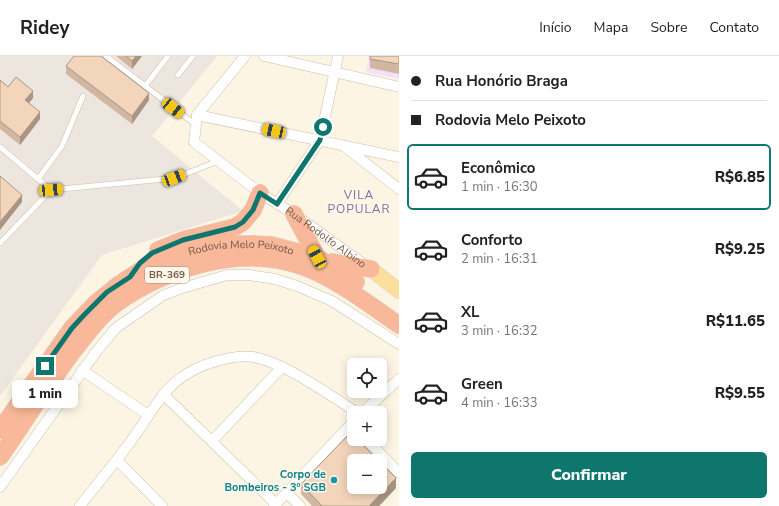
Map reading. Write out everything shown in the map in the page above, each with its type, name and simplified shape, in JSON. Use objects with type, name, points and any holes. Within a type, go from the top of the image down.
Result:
[{"type":"highway","points":[[130,277],[140,263],[152,253],[183,240],[235,227],[243,222],[253,210],[260,193]]},
{"type":"highway","points":[[294,214],[320,259],[371,269]]},
{"type":"highway","name":"Rodovia Melo Peixoto","points":[[0,430],[72,328],[97,302],[107,292],[130,277],[149,265],[167,257],[214,245],[271,245],[320,259],[399,312]]},
{"type":"highway","name":"Rodovia Melo Peixoto","points":[[0,457],[67,359],[99,319],[117,303],[142,287],[182,269],[208,262],[234,258],[276,259],[302,266],[330,279],[399,325]]},
{"type":"main road","name":"Rua Rodolfo Albino","points":[[371,269],[399,291]]},
{"type":"street","points":[[245,56],[196,120],[320,140],[399,157]]},
{"type":"street","points":[[264,56],[399,87]]},
{"type":"street","points":[[277,204],[320,140],[338,56]]},
{"type":"street","name":"Rua Rodolfo Albino","points":[[196,120],[194,142],[260,193],[294,214],[371,269]]},
{"type":"street","points":[[342,145],[399,189]]},
{"type":"street","points":[[0,487],[82,370],[116,328],[162,296],[179,289],[227,275],[249,275],[275,279],[297,286],[332,301],[399,344]]},
{"type":"street","points":[[80,506],[117,460],[163,394],[173,383],[188,372],[207,364],[224,359],[253,356],[291,371],[347,406]]},
{"type":"street","points":[[212,441],[282,367]]},
{"type":"street","points":[[82,370],[148,415]]},
{"type":"street","points":[[369,406],[399,378]]},
{"type":"street","points":[[163,394],[275,505],[347,430]]},
{"type":"street","points":[[373,446],[399,473]]},
{"type":"street","points":[[117,460],[162,506]]},
{"type":"street","points":[[287,493],[300,506]]},
{"type":"lane","points":[[106,56],[145,86],[196,120]]},
{"type":"lane","points":[[145,86],[168,56]]},
{"type":"lane","points":[[178,75],[193,56]]},
{"type":"lane","points":[[38,179],[62,146],[83,96]]},
{"type":"lane","points":[[0,147],[51,190]]},
{"type":"lane","points":[[0,243],[51,190],[174,178],[218,161]]},
{"type":"shaded area","points":[[0,56],[217,56],[152,136],[243,211],[102,255],[0,396]]},
{"type":"shaded area","points":[[369,56],[399,56],[399,79],[366,72]]},
{"type":"building","points":[[74,56],[101,56],[149,93],[132,116],[66,66]]},
{"type":"building","points":[[126,56],[136,56],[132,61]]},
{"type":"building","points":[[370,56],[399,56],[399,64],[370,59]]},
{"type":"building","points":[[16,77],[33,91],[25,100],[40,112],[20,137],[0,121],[0,80],[8,87]]},
{"type":"building","points":[[0,176],[22,195],[0,222]]},
{"type":"building","name":"Corpo de Bombeiros - 3º SGB","points":[[347,436],[347,446],[364,446],[372,454],[347,454],[347,494],[381,494],[369,506],[322,506],[301,484]]},
{"type":"building","name":"Corpo de Bombeiros - 3º SGB","points":[[387,469],[396,478],[387,487]]},
{"type":"place","name":"Corpo de Bombeiros - 3º SGB","points":[[334,480]]},
{"type":"district","name":"VILA POPULAR","points":[[359,202]]},
{"type":"route","points":[[45,366],[72,328],[85,314],[107,292],[130,277],[140,263],[152,253],[183,240],[235,227],[243,222],[253,210],[260,193],[277,204],[320,140],[323,127]]}]
